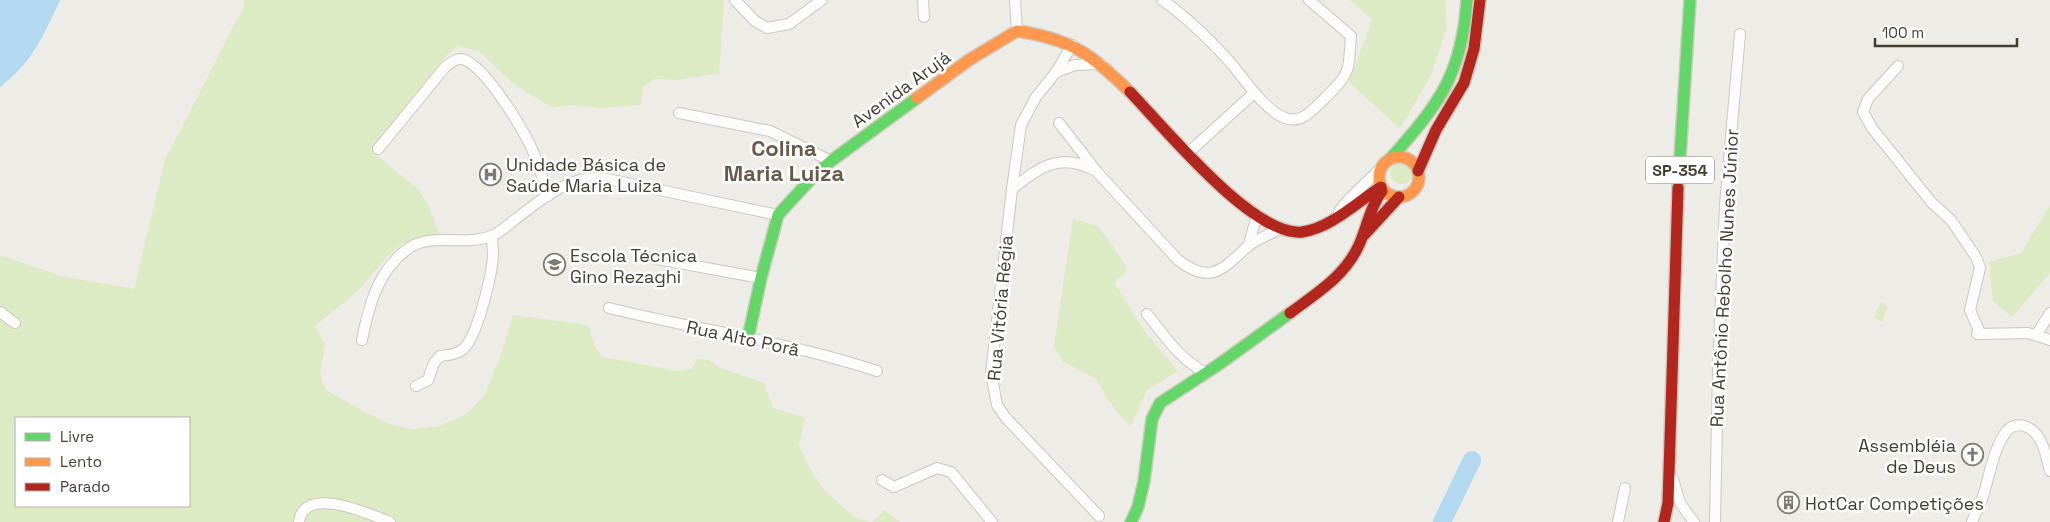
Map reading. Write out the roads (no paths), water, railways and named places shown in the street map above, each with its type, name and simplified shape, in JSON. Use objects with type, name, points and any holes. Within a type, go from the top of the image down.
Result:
[{"type":"street","points":[[735,0],[755,21],[768,28],[789,24],[822,0]]},
{"type":"street","points":[[923,0],[924,17]]},
{"type":"street","points":[[1015,0],[1017,31],[1042,35],[1072,45],[1100,64],[1130,92],[1220,187],[1278,229],[1299,232],[1316,227],[1336,217],[1382,188]]},
{"type":"street","points":[[1162,0],[1208,39],[1231,63],[1254,93],[1285,118],[1301,119],[1328,96],[1342,79],[1348,68],[1351,36],[1309,0]]},
{"type":"street","points":[[1336,217],[1350,198],[1391,158],[1425,120],[1451,79],[1464,34],[1467,0]]},
{"type":"street","points":[[1380,169],[1379,181],[1382,188],[1393,197],[1411,193],[1418,184],[1418,171],[1429,145],[1467,74],[1474,49],[1480,0]]},
{"type":"street","name":"SP-354","points":[[1664,522],[1668,503],[1670,467],[1678,193],[1690,0]]},
{"type":"street","name":"Avenida Arujá","points":[[778,215],[810,180],[831,161],[969,60],[1017,31]]},
{"type":"street","name":"Rua Antônio Rebolho Nunes Júnior","points":[[1715,522],[1718,369],[1725,205],[1740,34]]},
{"type":"street","name":"Rua Vitória Régia","points":[[1072,45],[1056,72],[1036,97],[1021,125],[991,373],[993,392],[997,405],[1006,418],[1099,516]]},
{"type":"street","points":[[378,149],[446,66],[459,59],[466,60],[492,86],[521,127],[542,173],[548,196]]},
{"type":"street","points":[[1056,72],[1075,65],[1100,64]]},
{"type":"street","points":[[1898,66],[1868,99],[1863,112],[1872,128],[1932,203],[1951,220],[1976,257],[1980,268],[1970,310],[1978,334],[2037,334],[2050,340]]},
{"type":"street","points":[[1188,153],[1254,93]]},
{"type":"street","points":[[679,113],[770,131],[831,161]]},
{"type":"street","points":[[1059,123],[1097,172],[1178,260],[1188,268],[1207,273],[1217,271],[1231,263],[1248,247],[1278,229]]},
{"type":"street","points":[[1391,158],[1402,157],[1408,159],[1416,166],[1418,171]]},
{"type":"street","points":[[1012,189],[1035,171],[1060,162],[1084,165],[1097,172]]},
{"type":"street","points":[[362,340],[370,304],[381,277],[407,249],[418,243],[429,241],[468,241],[492,236],[566,185],[591,177],[778,215],[761,278],[748,338]]},
{"type":"street","points":[[1131,522],[1138,507],[1144,481],[1152,419],[1166,397],[1206,373],[1330,284],[1346,267],[1362,237],[1372,205],[1382,188]]},
{"type":"street","points":[[1362,237],[1399,197]]},
{"type":"street","points":[[1248,247],[1257,215]]},
{"type":"street","points":[[416,386],[428,380],[434,363],[440,356],[452,355],[464,350],[472,338],[481,311],[493,256],[492,236]]},
{"type":"street","points":[[657,259],[761,278]]},
{"type":"street","name":"Rua Alto Porã","points":[[609,308],[693,328],[821,354],[877,371]]},
{"type":"street","points":[[0,312],[14,323]]},
{"type":"street","points":[[2037,334],[2050,313]]},
{"type":"street","points":[[1147,314],[1180,355],[1194,367],[1206,373]]},
{"type":"street","points":[[1972,522],[1983,496],[1997,449],[2005,432],[2012,426],[2022,425],[2031,429],[2037,436],[2044,450],[2050,471]]},
{"type":"street","points":[[1670,467],[1680,503],[1694,522]]},
{"type":"street","points":[[882,480],[894,487],[937,468],[951,472],[992,522]]},
{"type":"street","points":[[1618,522],[1626,488]]},
{"type":"street","name":"SP-354","points":[[1668,503],[1670,522]]},
{"type":"street","points":[[299,522],[304,509],[318,504],[352,507],[390,522]]},
{"type":"water","points":[[0,0],[60,0],[36,48],[21,68],[0,87]]},
{"type":"waterway","points":[[1442,522],[1472,460]]},
{"type":"place","name":"Unidade Básica de Saúde Maria Luiza","points":[[490,174]]},
{"type":"place","name":"Escola Técnica Gino Rezaghi","points":[[554,265]]},
{"type":"place","name":"Assembléia de Deus","points":[[1972,455]]},
{"type":"place","name":"HotCar Competições","points":[[1789,503]]},
{"type":"district","name":"Colina Maria Luiza","points":[[784,160]]}]
